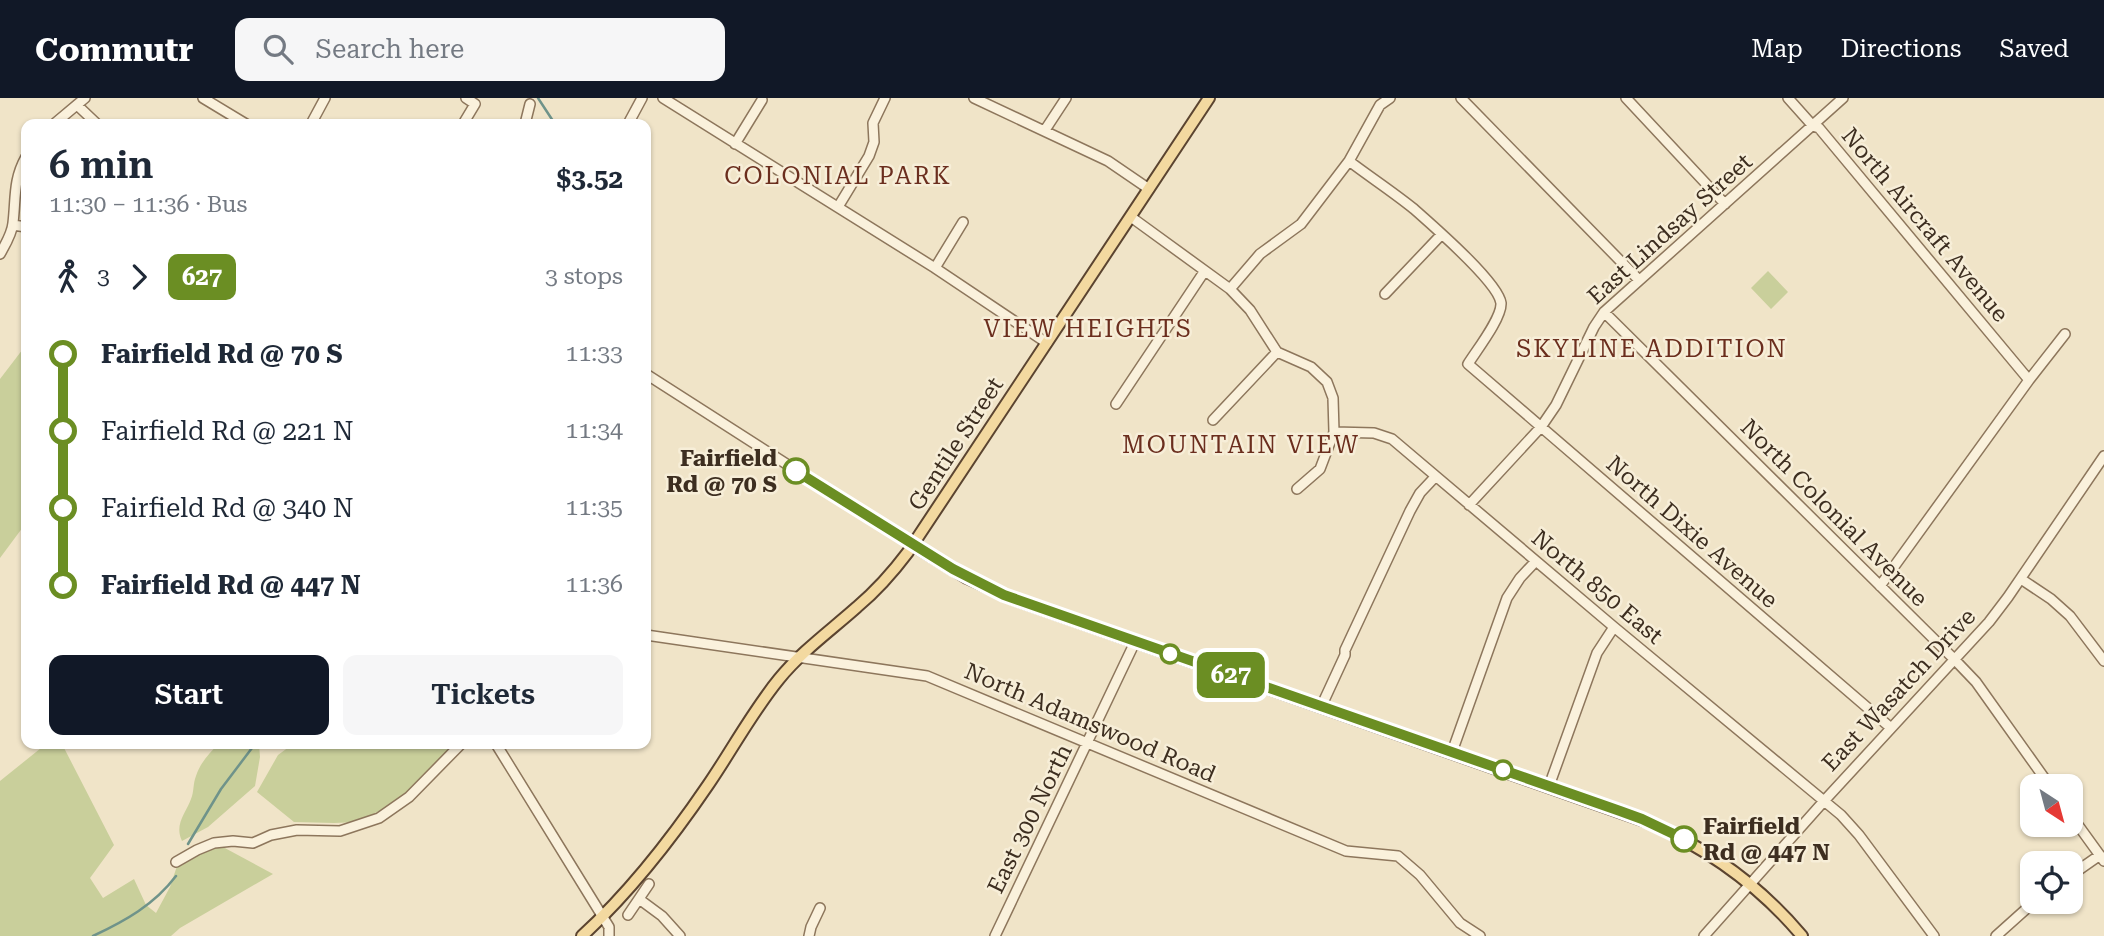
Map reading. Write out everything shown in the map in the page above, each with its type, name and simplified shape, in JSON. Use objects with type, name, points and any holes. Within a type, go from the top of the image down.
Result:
[{"type":"main road","name":"Gentile Street","points":[[582,936],[628,888],[682,821],[755,712],[799,656],[878,587],[913,545],[1209,98]]},
{"type":"main road","points":[[913,545],[971,580],[1004,595],[1642,819],[1716,859],[1777,908],[1802,936]]},
{"type":"street","points":[[203,98],[238,119]]},
{"type":"street","points":[[314,119],[326,98]]},
{"type":"street","points":[[466,98],[475,104],[466,119]]},
{"type":"street","points":[[631,119],[642,98]]},
{"type":"street","points":[[663,98],[935,268],[1048,343]]},
{"type":"street","points":[[838,208],[869,156],[874,142],[873,123],[885,98]]},
{"type":"street","points":[[974,98],[1108,162],[1149,189]]},
{"type":"street","points":[[1045,130],[1066,98]]},
{"type":"street","points":[[1230,289],[1260,254],[1301,224],[1349,160],[1380,105],[1390,98]]},
{"type":"street","points":[[1461,98],[1639,280]]},
{"type":"street","points":[[1626,98],[1725,204]]},
{"type":"street","name":"North Aircraft Avenue","points":[[1788,98],[1813,126],[1819,128],[2029,380]]},
{"type":"street","name":"East Lindsay Street","points":[[1469,505],[1541,427],[1556,405],[1604,312],[1843,98]]},
{"type":"street","points":[[59,119],[80,100],[93,119]]},
{"type":"street","points":[[735,144],[762,100]]},
{"type":"street","points":[[526,119],[530,104]]},
{"type":"street","points":[[1349,160],[1413,208],[1441,235],[1385,294]]},
{"type":"street","points":[[0,254],[13,225],[14,192],[21,166]]},
{"type":"street","points":[[1130,217],[1230,289],[1250,310],[1277,352],[1311,367],[1327,382],[1333,398],[1334,432],[1321,469],[1297,489]]},
{"type":"street","points":[[935,268],[963,222]]},
{"type":"street","points":[[13,225],[21,226]]},
{"type":"street","name":"North Dixie Avenue","points":[[1441,235],[1487,278],[1498,294],[1501,305],[1497,318],[1468,364],[1891,728]]},
{"type":"street","points":[[1115,404],[1204,272]]},
{"type":"street","name":"North Colonial Avenue","points":[[1604,312],[1976,682],[2041,774]]},
{"type":"street","points":[[1880,586],[2065,334]]},
{"type":"street","points":[[1213,420],[1277,352]]},
{"type":"street","points":[[651,377],[913,545]]},
{"type":"street","name":"North 850 East","points":[[1334,432],[1374,433],[1392,439],[1841,815],[1934,936]]},
{"type":"street","name":"East Wasatch Drive","points":[[1704,936],[1989,622],[2104,456]]},
{"type":"street","points":[[1321,707],[1410,511],[1420,493],[1435,477]]},
{"type":"street","points":[[1452,752],[1507,598],[1520,578],[1536,561]]},
{"type":"street","points":[[2021,579],[2051,599],[2070,616],[2104,661]]},
{"type":"street","points":[[1549,786],[1597,653],[1614,627]]},
{"type":"street","name":"North Adamswood Road","points":[[651,636],[927,676],[1346,850],[1398,856],[1420,875],[1460,923],[1480,936]]},
{"type":"street","name":"East 300 North","points":[[995,936],[1135,642]]},
{"type":"street","points":[[176,862],[214,843],[253,843],[271,835],[297,830],[340,831],[379,818],[409,797],[456,749]]},
{"type":"street","points":[[499,749],[610,927],[609,936]]},
{"type":"street","points":[[2083,832],[2102,858],[2083,869]]},
{"type":"street","points":[[628,915],[649,884]]},
{"type":"street","points":[[639,899],[662,916],[680,936]]},
{"type":"street","points":[[809,936],[820,908]]},
{"type":"street","points":[[1996,936],[2021,914]]},
{"type":"green space","points":[[1768,271],[1788,292],[1771,309],[1751,288]]},
{"type":"green space","points":[[21,352],[21,530],[0,558],[0,379]]},
{"type":"green space","points":[[40,749],[65,749],[114,845],[90,878],[103,898],[134,879],[146,905],[156,913],[170,887],[177,866],[198,852],[223,847],[273,874],[180,928],[171,936],[0,936],[0,781]]},
{"type":"green space","points":[[214,749],[259,749],[255,786],[208,827],[182,841],[180,824],[192,796],[198,771]]},
{"type":"green space","points":[[286,749],[449,749],[417,784],[394,803],[358,822],[334,823],[294,822],[257,792],[278,755]]},
{"type":"waterway","points":[[538,98],[552,119]]},
{"type":"waterway","points":[[188,844],[221,789],[251,749]]},
{"type":"waterway","points":[[93,936],[138,911],[176,876]]},
{"type":"bus line","name":"627","points":[[796,471],[953,569],[1004,595],[1620,811],[1684,839]]},
{"type":"place","name":"Fairfield Rd @ 70 S","points":[[796,471]]},
{"type":"place","name":"Fairfield Rd @ 447 N","points":[[1684,839]]},
{"type":"district","name":"COLONIAL PARK","points":[[838,176]]},
{"type":"district","name":"VIEW HEIGHTS","points":[[1088,329]]},
{"type":"district","name":"SKYLINE ADDITION","points":[[1652,349]]},
{"type":"district","name":"MOUNTAIN VIEW","points":[[1241,445]]}]
